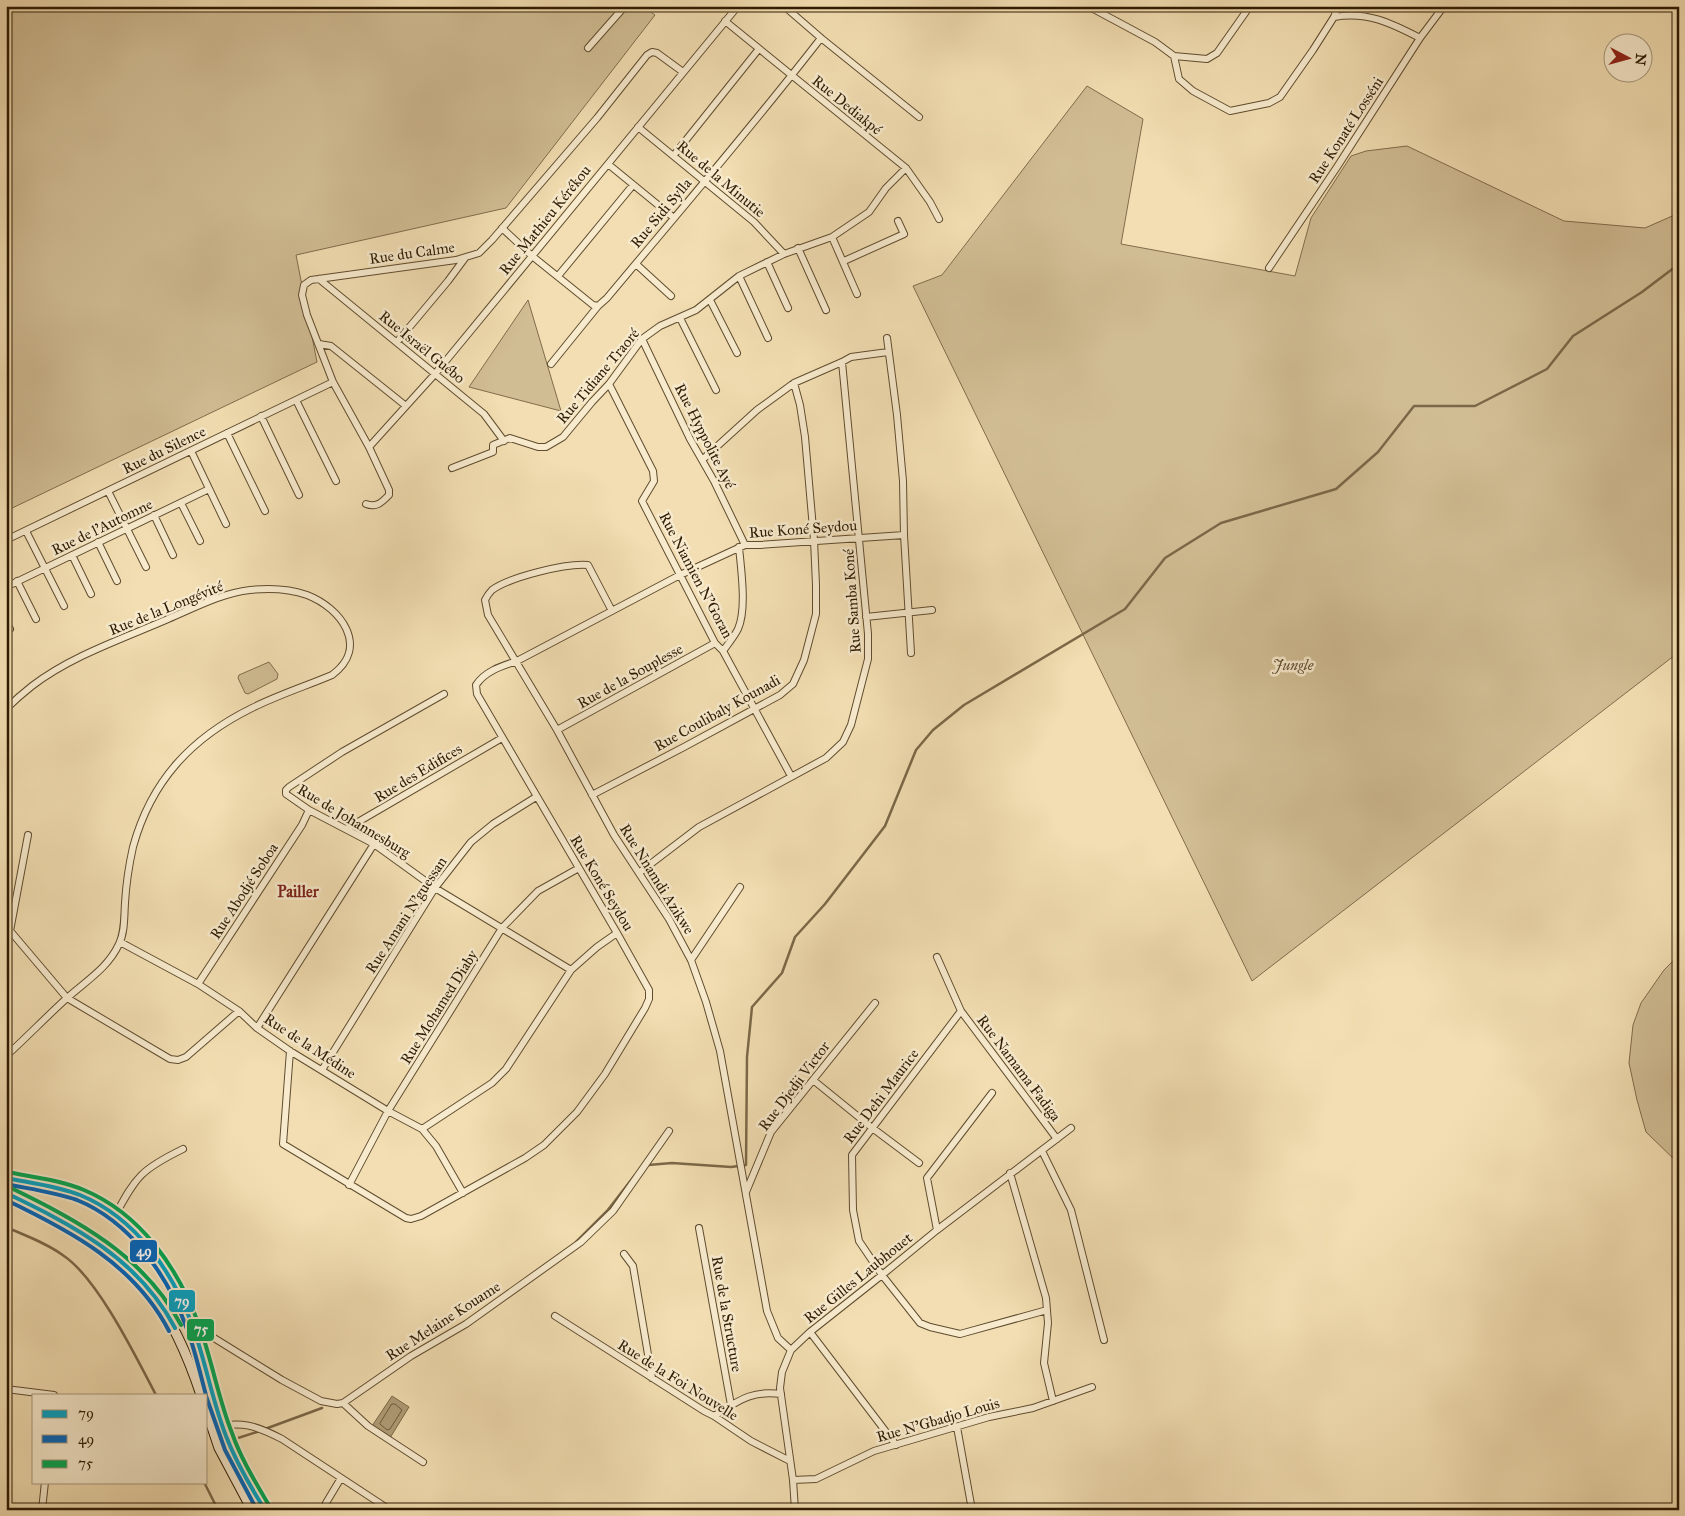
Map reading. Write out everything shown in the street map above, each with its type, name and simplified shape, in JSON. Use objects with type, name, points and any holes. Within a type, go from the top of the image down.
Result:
[{"type":"main road","points":[[6,1178],[47,1185],[91,1200],[115,1216],[138,1236],[157,1257],[182,1299],[192,1325],[228,1467],[252,1510]]},
{"type":"main road","points":[[6,1193],[63,1220],[112,1252],[129,1266],[160,1303],[172,1323],[201,1394]]},
{"type":"main road","points":[[208,1412],[265,1510]]},
{"type":"street","points":[[588,48],[625,6]]},
{"type":"street","name":"Rue Mathieu Kérékou","points":[[369,447],[435,374],[738,6]]},
{"type":"street","points":[[784,6],[919,117]]},
{"type":"street","points":[[1088,6],[1155,42],[1174,56],[1207,59],[1217,53],[1250,6]]},
{"type":"street","points":[[1174,56],[1179,79],[1192,91],[1230,110],[1269,103],[1280,97],[1313,50],[1334,17],[1338,6]]},
{"type":"street","name":"Rue Konaté Losséni","points":[[1270,268],[1420,38],[1444,6]]},
{"type":"street","points":[[1334,17],[1349,14],[1386,21],[1420,38]]},
{"type":"street","name":"Rue Dediakpé","points":[[725,21],[758,50],[906,168],[930,202],[939,219]]},
{"type":"street","name":"Rue Sidi Sylla","points":[[551,364],[792,76],[821,38]]},
{"type":"street","points":[[674,155],[758,50]]},
{"type":"street","name":"Rue du Calme","points":[[319,278],[465,258],[479,254],[597,118],[647,56],[652,52],[657,53],[683,72]]},
{"type":"street","name":"Rue de la Minutie","points":[[638,127],[754,222],[784,254]]},
{"type":"street","points":[[608,164],[674,218]]},
{"type":"street","name":"Rue Tidiane Traoré","points":[[504,440],[510,438],[538,447],[546,447],[563,437],[610,384],[642,339],[660,326],[696,310],[739,276],[798,248],[832,237],[869,212],[886,188],[906,168]]},
{"type":"street","points":[[558,276],[633,185]]},
{"type":"street","points":[[844,261],[904,234],[898,221]]},
{"type":"street","points":[[502,228],[532,256],[593,305],[598,306]]},
{"type":"street","points":[[832,237],[857,294]]},
{"type":"street","points":[[798,248],[826,310]]},
{"type":"street","points":[[397,342],[448,282],[465,258]]},
{"type":"street","points":[[768,262],[788,308]]},
{"type":"street","points":[[636,264],[671,296]]},
{"type":"street","points":[[739,276],[768,338]]},
{"type":"street","points":[[319,278],[307,282],[303,289],[302,296],[307,315],[333,382],[369,447],[390,492],[378,505],[371,506],[366,504]]},
{"type":"street","name":"Rue Israël Guébo","points":[[319,278],[484,414],[504,440]]},
{"type":"street","points":[[710,300],[737,353]]},
{"type":"street","points":[[680,318],[716,390]]},
{"type":"street","points":[[887,338],[902,472],[907,613],[911,653]]},
{"type":"street","name":"Rue Hyppolite Ayé","points":[[642,339],[742,546]]},
{"type":"street","points":[[319,344],[331,346],[406,406]]},
{"type":"street","points":[[702,460],[757,410],[794,382],[842,362],[851,356],[888,352]]},
{"type":"street","name":"Rue Samba Koné","points":[[640,872],[699,827],[826,758],[843,742],[851,725],[868,659],[860,537],[842,362]]},
{"type":"street","name":"Rue du Silence","points":[[6,540],[333,382]]},
{"type":"street","name":"Rue Coulibaly Kounadi","points":[[592,795],[780,694],[793,684],[804,660],[816,614],[814,540],[805,437],[794,382]]},
{"type":"street","name":"Rue Niamien N'Goran","points":[[610,384],[653,470],[654,481],[642,501],[715,643],[723,652],[791,776]]},
{"type":"street","points":[[296,400],[336,481]]},
{"type":"street","points":[[261,416],[300,495]]},
{"type":"street","points":[[227,433],[265,511]]},
{"type":"street","points":[[452,468],[493,452],[493,445],[504,440]]},
{"type":"street","points":[[191,450],[226,524]]},
{"type":"street","name":"Rue de l'Automne","points":[[6,587],[209,489]]},
{"type":"street","points":[[108,491],[146,568]]},
{"type":"street","points":[[181,503],[200,541]]},
{"type":"street","points":[[154,516],[173,555]]},
{"type":"street","points":[[26,531],[64,606]]},
{"type":"street","name":"Rue Koné Seydou","points":[[290,1051],[283,1144],[406,1218],[411,1219],[421,1216],[544,1146],[577,1112],[605,1074],[645,1008],[649,999],[647,985],[502,738],[477,694],[476,685],[484,676],[501,666],[517,661],[680,575],[742,546],[904,535]]},
{"type":"street","points":[[98,542],[117,580]]},
{"type":"street","points":[[723,652],[738,629],[740,620],[742,546]]},
{"type":"street","points":[[72,555],[91,594]]},
{"type":"street","name":"Rue Nnamdi Azikwe","points":[[612,611],[588,565],[578,564],[520,578],[497,587],[490,592],[485,600],[488,615],[557,730],[614,835],[669,919],[691,960],[706,1002],[720,1051],[767,1312],[778,1338],[791,1350]]},
{"type":"street","points":[[17,581],[36,619]]},
{"type":"street","name":"Rue de la Longévité","points":[[6,709],[32,686],[58,669],[88,654],[200,605],[248,590],[289,591],[306,595],[322,602],[344,624],[351,645],[348,658],[341,668],[332,675],[250,709],[211,732],[192,747],[170,770],[146,810],[133,848],[126,887],[123,927],[120,942],[113,956],[6,1056]]},
{"type":"street","points":[[866,616],[932,610]]},
{"type":"street","name":"Rue de la Souplesse","points":[[557,730],[715,643]]},
{"type":"street","name":"Rue de Johannesburg","points":[[444,694],[342,752],[286,790],[286,794],[309,810],[374,844],[435,888],[571,970]]},
{"type":"street","name":"Rue des Edifices","points":[[346,828],[502,738]]},
{"type":"street","name":"Rue Amani N'guessan","points":[[322,1070],[435,888],[471,842],[493,824],[536,797]]},
{"type":"street","name":"Rue Abodjé Soboa","points":[[198,984],[302,825],[309,810]]},
{"type":"street","points":[[28,835],[8,928],[68,998],[170,1059],[178,1060],[186,1057],[239,1011]]},
{"type":"street","points":[[257,1028],[374,844]]},
{"type":"street","name":"Rue Mohamed Diaby","points":[[349,1185],[388,1111],[502,928],[538,890],[579,868]]},
{"type":"street","points":[[691,960],[740,887]]},
{"type":"street","points":[[422,1129],[492,1083],[506,1069],[571,970],[596,947],[617,933]]},
{"type":"street","name":"Rue de la Médine","points":[[120,942],[198,984],[239,1011],[257,1028],[290,1051],[388,1111],[422,1129],[436,1146],[463,1193]]},
{"type":"street","points":[[937,958],[961,1011]]},
{"type":"street","name":"Rue Djedji Victor","points":[[746,1193],[771,1132],[875,1003]]},
{"type":"street","name":"Rue Dehi Maurice","points":[[961,1011],[852,1155],[852,1210],[859,1240],[882,1276],[920,1323],[930,1327],[960,1334],[1047,1310]]},
{"type":"street","name":"Rue Namama Fadiga","points":[[961,1011],[1057,1139]]},
{"type":"street","points":[[813,1080],[871,1128],[919,1163]]},
{"type":"street","points":[[937,1230],[927,1178],[992,1093]]},
{"type":"street","name":"Rue Gilles Laubhouet","points":[[795,1510],[793,1480],[780,1388],[782,1372],[791,1350],[810,1332],[937,1230],[1071,1128]]},
{"type":"street","name":"Rue Melaine Kouame","points":[[343,1403],[411,1356],[466,1324],[581,1242],[613,1211],[669,1131]]},
{"type":"street","points":[[115,1216],[129,1190],[145,1170],[183,1149]]},
{"type":"street","points":[[1042,1151],[1071,1210],[1104,1340]]},
{"type":"street","points":[[1010,1173],[1046,1298],[1048,1323],[1044,1362],[1053,1401]]},
{"type":"street","name":"Rue de la Structure","points":[[699,1228],[731,1405]]},
{"type":"street","points":[[624,1254],[633,1266],[652,1378]]},
{"type":"street","name":"Rue de la Foi Nouvelle","points":[[555,1316],[751,1441],[790,1461]]},
{"type":"street","points":[[192,1325],[282,1380],[321,1401],[337,1404],[343,1403],[368,1426],[423,1462]]},
{"type":"street","points":[[810,1332],[896,1444]]},
{"type":"street","name":"Rue N'Gbadjo Louis","points":[[793,1480],[816,1479],[874,1451],[989,1417],[1033,1408],[1092,1387]]},
{"type":"street","points":[[6,1390],[44,1394]]},
{"type":"street","points":[[714,1416],[752,1394],[768,1392],[781,1394]]},
{"type":"street","points":[[217,1426],[252,1425],[263,1429],[282,1439],[390,1510]]},
{"type":"street","points":[[957,1427],[972,1510]]},
{"type":"street","points":[[325,1510],[326,1503],[341,1478]]},
{"type":"street","points":[[42,1510],[46,1484]]},
{"type":"green space","points":[[6,6],[642,6],[655,15],[506,208],[296,255],[317,362],[6,511]]},
{"type":"green space","name":"Jungle","points":[[1087,86],[1143,119],[1121,244],[1295,276],[1311,218],[1351,156],[1366,151],[1407,146],[1564,221],[1645,228],[1679,213],[1679,652],[1252,981],[913,286],[942,275]]},
{"type":"green space","points":[[528,300],[561,411],[469,387]]},
{"type":"green space","points":[[269,662],[278,674],[277,679],[248,694],[245,693],[238,678],[239,675]]},
{"type":"green space","points":[[1679,955],[1679,1164],[1646,1132],[1629,1063],[1633,1025],[1641,1003],[1664,970]]},
{"type":"water","points":[[392,1396],[409,1407],[390,1438],[372,1426]]},
{"type":"waterway","points":[[648,1165],[672,1163],[731,1167],[746,1165],[747,1057],[752,1007],[782,973],[795,937],[825,904],[885,826],[916,750],[933,730],[964,705],[1125,609],[1165,558],[1221,523],[1336,489],[1378,452],[1414,406],[1475,406],[1547,369],[1573,336],[1642,292],[1679,264]]},
{"type":"waterway","points":[[576,1242],[607,1211],[635,1175]]},
{"type":"waterway","points":[[6,1227],[51,1247],[77,1267],[103,1300],[155,1394]]},
{"type":"waterway","points":[[265,1429],[322,1408]]},
{"type":"waterway","points":[[238,1438],[260,1431]]},
{"type":"waterway","points":[[205,1484],[218,1510]]},
{"type":"transit line","name":"75","points":[[7,1172],[56,1181],[84,1190],[104,1200],[123,1213],[155,1245],[180,1283],[190,1304],[204,1338],[227,1420],[236,1443],[249,1471],[270,1507]]},
{"type":"transit line","name":"79","points":[[6,1178],[53,1187],[80,1195],[100,1205],[118,1218],[135,1232],[150,1249],[175,1286],[185,1306],[198,1341],[226,1436],[244,1474],[265,1510]]},
{"type":"transit line","name":"49","points":[[6,1184],[77,1200],[114,1222],[131,1237],[158,1271],[179,1309],[187,1329],[206,1394]]},
{"type":"transit line","name":"75","points":[[9,1187],[84,1227],[107,1242],[148,1279],[166,1300],[181,1325]]},
{"type":"transit line","name":"79","points":[[6,1193],[56,1218],[102,1247],[123,1263],[143,1282],[175,1328]]},
{"type":"transit line","name":"49","points":[[6,1200],[54,1224],[99,1252],[138,1287],[155,1308],[169,1331]]},
{"type":"transit line","name":"49","points":[[208,1402],[225,1450],[257,1510]]},
{"type":"district","name":"Pailler","points":[[298,891]]}]
